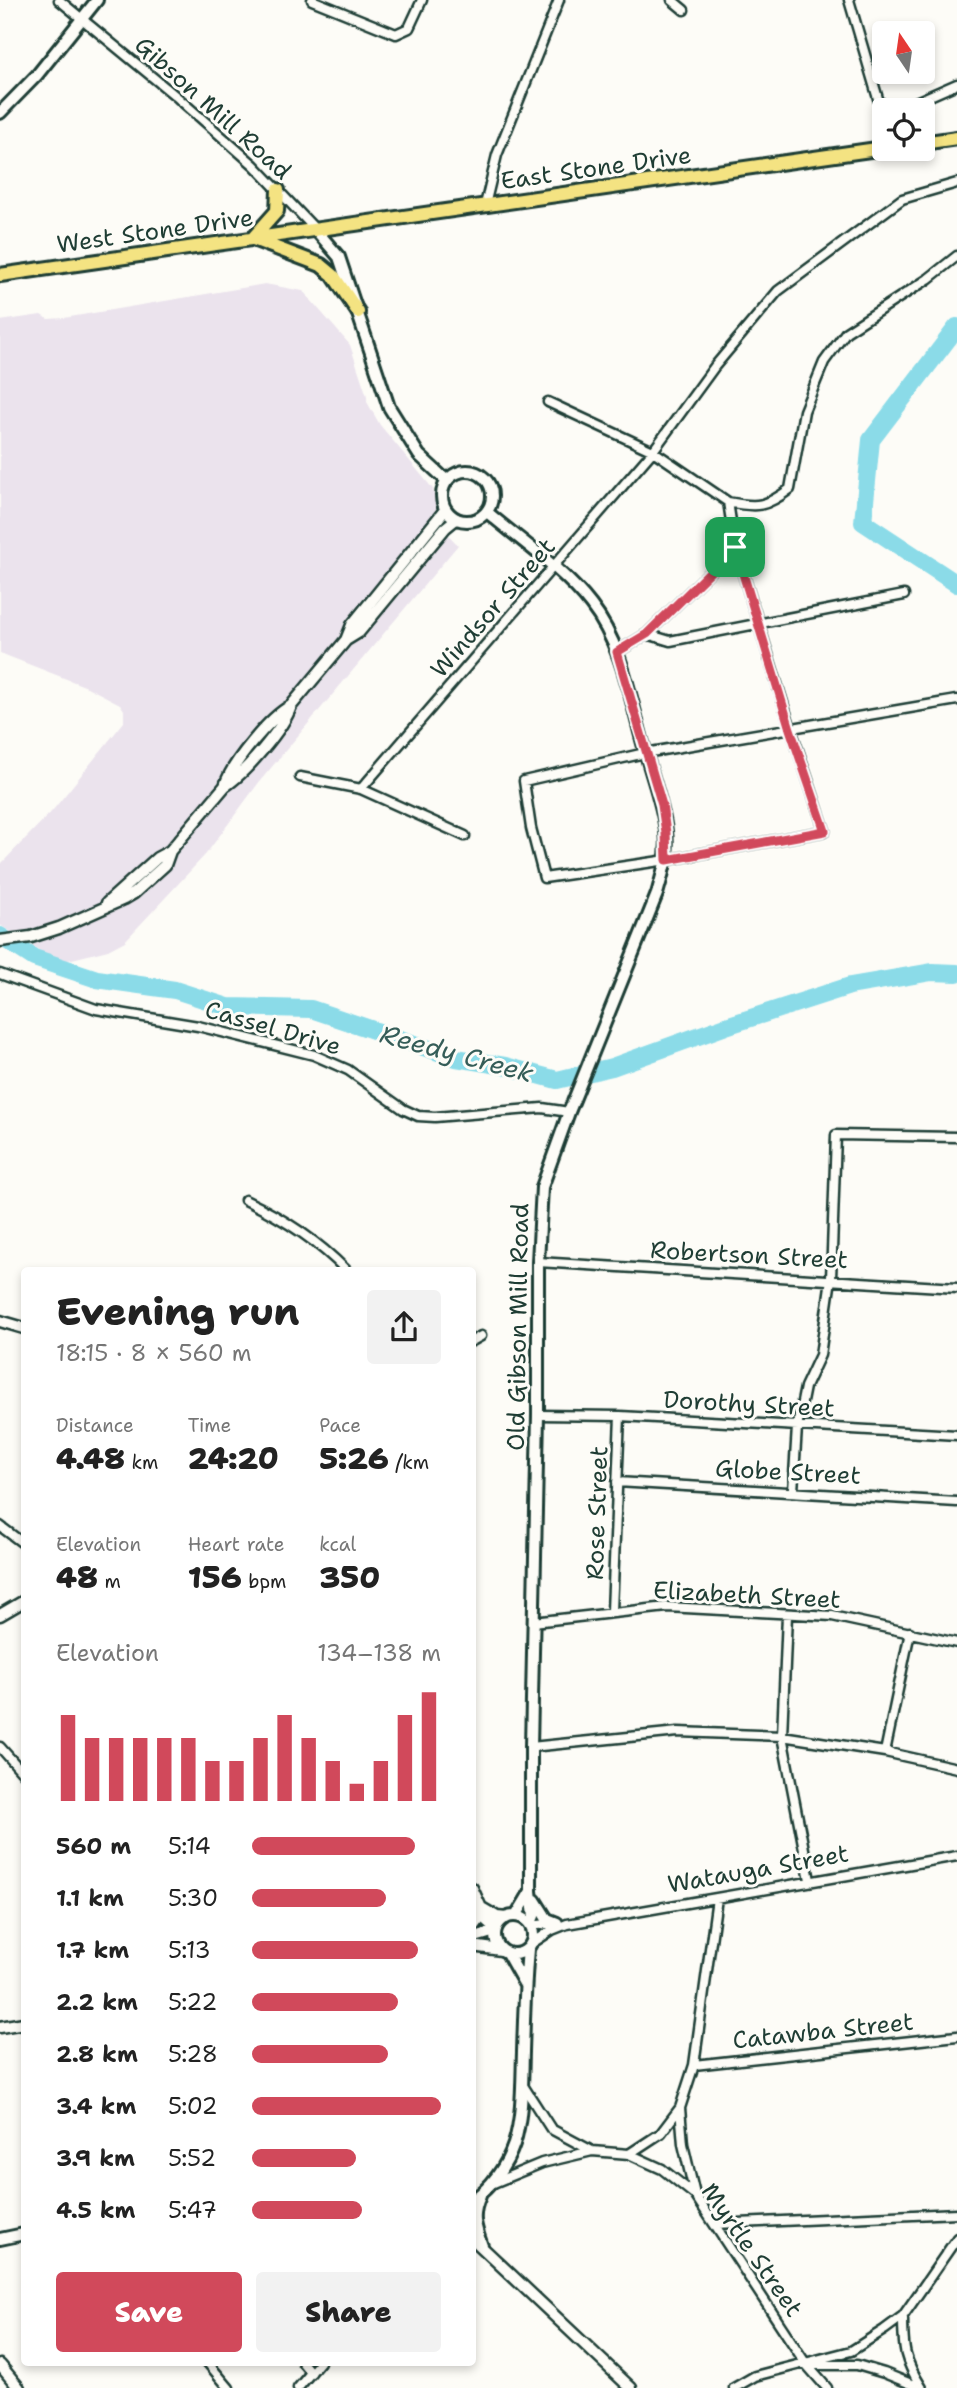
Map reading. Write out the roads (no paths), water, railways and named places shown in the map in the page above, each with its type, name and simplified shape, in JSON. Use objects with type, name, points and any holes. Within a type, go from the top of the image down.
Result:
[{"type":"highway","points":[[935,141],[957,138]]},
{"type":"highway","name":"East Stone Drive","points":[[315,229],[872,150]]},
{"type":"highway","points":[[278,190],[277,211],[253,239],[321,265],[333,275],[358,312]]},
{"type":"highway","name":"West Stone Drive","points":[[0,275],[315,229]]},
{"type":"main road","points":[[0,113],[37,75],[97,0]]},
{"type":"main road","points":[[315,229],[339,257],[389,407],[419,455],[447,481]]},
{"type":"main road","points":[[468,471],[483,476],[492,489],[491,506],[487,512],[474,521],[456,519],[445,510],[441,495],[447,481],[453,475],[468,471]]},
{"type":"main road","name":"Old Gibson Mill Road","points":[[487,512],[553,568],[591,605],[605,627],[617,652],[662,805],[667,860],[657,894],[569,1112],[542,1187],[538,1262],[538,1415],[531,1747],[531,1891],[534,1916],[530,1926]]},
{"type":"main road","points":[[525,1985],[495,1942],[495,1930],[511,1917],[531,1891],[547,1919],[562,1923]]},
{"type":"main road","points":[[476,2198],[491,2184],[514,2146],[522,2084],[525,1985],[533,1934],[524,1919],[511,1917]]},
{"type":"main road","points":[[504,1952],[518,1954],[529,1946]]},
{"type":"main road","points":[[476,2230],[482,2246]]},
{"type":"main road","points":[[0,2234],[21,2233]]},
{"type":"main road","points":[[0,2239],[21,2234]]},
{"type":"street","name":"Gibson Mill Road","points":[[59,0],[254,165],[315,229]]},
{"type":"street","points":[[312,0],[396,34],[409,28],[422,0]]},
{"type":"street","points":[[485,205],[497,155],[559,0]]},
{"type":"street","points":[[672,0],[684,10]]},
{"type":"street","points":[[849,0],[878,98]]},
{"type":"street","points":[[925,98],[957,84]]},
{"type":"street","name":"Windsor Street","points":[[361,789],[653,451],[715,366],[779,291],[902,199],[957,183]]},
{"type":"street","points":[[548,402],[653,451],[728,502],[754,507],[773,502],[790,489],[804,411],[824,362],[846,332],[928,279],[957,256]]},
{"type":"street","points":[[728,502],[735,547],[790,729],[825,831],[667,860],[544,878],[531,828],[523,781],[645,752],[790,729],[957,700]]},
{"type":"street","points":[[0,942],[31,937],[59,928],[105,906],[157,858],[170,851],[225,786],[229,772],[245,752],[279,712],[291,706],[346,640],[352,625],[445,510]]},
{"type":"street","points":[[346,640],[359,632],[445,528],[456,519]]},
{"type":"street","points":[[617,652],[647,634],[735,547]]},
{"type":"street","points":[[647,634],[670,641],[904,595]]},
{"type":"street","points":[[300,776],[361,789],[465,836]]},
{"type":"street","name":"Cassel Drive","points":[[0,974],[96,1009],[198,1026],[314,1055],[348,1070],[403,1109],[418,1116],[435,1117],[541,1108],[569,1112]]},
{"type":"street","points":[[793,1492],[797,1427],[804,1387],[820,1356],[831,1279],[836,1135],[957,1137]]},
{"type":"street","points":[[245,1200],[300,1231],[343,1267]]},
{"type":"street","name":"Robertson Street","points":[[538,1262],[957,1288]]},
{"type":"street","points":[[0,1321],[21,1327]]},
{"type":"street","points":[[476,1339],[481,1336]]},
{"type":"street","name":"Dorothy Street","points":[[538,1415],[620,1416],[957,1435]]},
{"type":"street","name":"Rose Street","points":[[612,1611],[620,1416]]},
{"type":"street","name":"Globe Street","points":[[617,1482],[957,1502]]},
{"type":"street","points":[[0,1526],[21,1542]]},
{"type":"street","points":[[0,1615],[21,1603]]},
{"type":"street","name":"Elizabeth Street","points":[[533,1622],[612,1611],[667,1607],[832,1616],[957,1643]]},
{"type":"street","points":[[787,1615],[782,1737],[810,1880]]},
{"type":"street","points":[[885,1752],[910,1632]]},
{"type":"street","points":[[531,1747],[678,1732],[782,1737],[885,1752],[957,1768]]},
{"type":"street","points":[[0,1748],[21,1771]]},
{"type":"street","name":"Watauga Street","points":[[530,1926],[717,1898],[957,1856]]},
{"type":"street","points":[[476,1898],[487,1921],[495,1930],[476,1937]]},
{"type":"street","points":[[629,2154],[661,2133],[680,2108],[694,2065],[717,1898]]},
{"type":"street","points":[[480,1907],[497,1917],[511,1917]]},
{"type":"street","points":[[476,1925],[480,1920],[480,1907]]},
{"type":"street","name":"Watauga Street","points":[[529,1946],[562,1923]]},
{"type":"street","points":[[476,1946],[504,1952]]},
{"type":"street","points":[[0,2026],[21,2023]]},
{"type":"street","name":"Catawba Street","points":[[694,2065],[957,2036]]},
{"type":"street","points":[[522,2084],[551,2129],[592,2151]]},
{"type":"street","points":[[680,2108],[683,2144],[695,2195]]},
{"type":"street","points":[[491,2184],[542,2163],[592,2151]]},
{"type":"street","name":"Myrtle Street","points":[[592,2151],[629,2154],[662,2169],[695,2195],[806,2364],[827,2388]]},
{"type":"street","points":[[715,2224],[957,2213]]},
{"type":"street","points":[[734,2388],[755,2376],[851,2351],[903,2316],[957,2238]]},
{"type":"street","points":[[476,2241],[631,2388]]},
{"type":"street","points":[[903,2316],[903,2348],[908,2365],[922,2388]]},
{"type":"street","points":[[806,2364],[857,2365],[884,2372],[922,2388]]},
{"type":"street","points":[[0,2365],[19,2388]]},
{"type":"street","points":[[210,2366],[229,2388]]},
{"type":"street","points":[[306,2366],[312,2373]]},
{"type":"street","points":[[298,2388],[317,2366]]},
{"type":"waterway","name":"Reedy Creek","points":[[957,327],[871,440],[863,522],[957,584]]},
{"type":"waterway","name":"Reedy Creek","points":[[0,936],[34,958],[97,979],[175,990],[228,1007],[311,1009],[456,1058],[505,1066],[557,1080],[612,1067],[850,986],[932,972],[957,973]]}]
